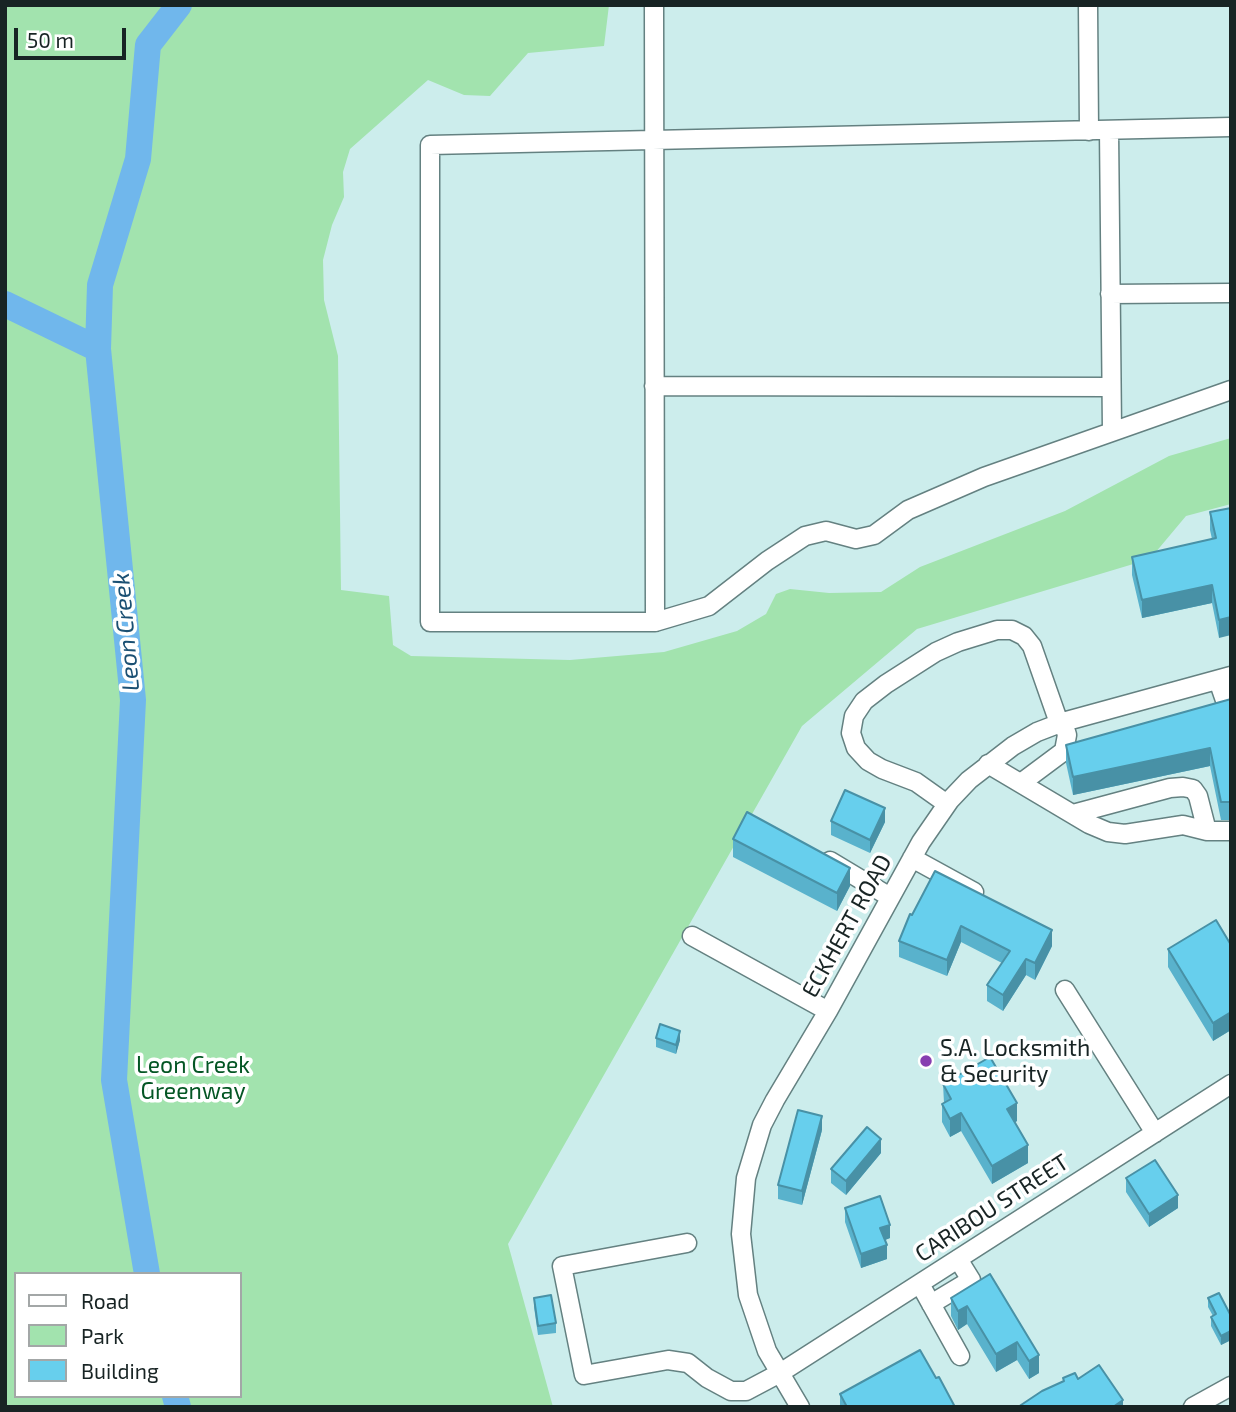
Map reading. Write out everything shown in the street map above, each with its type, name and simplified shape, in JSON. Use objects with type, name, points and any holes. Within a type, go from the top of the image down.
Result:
[{"type":"street","points":[[654,5],[655,622]]},
{"type":"street","points":[[1088,5],[1089,131]]},
{"type":"street","points":[[1231,127],[430,145],[430,622],[655,622],[709,606],[767,561],[805,536],[826,531],[856,538],[874,535],[908,510],[984,477],[1231,390]]},
{"type":"street","points":[[1109,130],[1112,431]]},
{"type":"street","points":[[1111,293],[1231,293]]},
{"type":"street","points":[[654,386],[1111,387]]},
{"type":"street","points":[[947,804],[916,782],[868,761],[856,748],[851,733],[854,716],[864,701],[936,652],[998,630],[1012,630],[1024,636],[1032,646],[1070,749],[1021,783]]},
{"type":"street","points":[[1224,678],[1224,707]]},
{"type":"street","name":"ECKHERT ROAD","points":[[800,1407],[764,1342],[748,1295],[743,1266],[742,1206],[753,1151],[762,1125],[912,858],[947,804],[969,780],[1013,746],[1061,723],[1224,678]]},
{"type":"street","points":[[988,764],[1108,832],[1125,834],[1183,825],[1207,831],[1231,831]]},
{"type":"street","points":[[1073,814],[1170,788],[1183,787],[1193,789],[1198,796],[1207,831]]},
{"type":"street","points":[[818,854],[890,897]]},
{"type":"street","points":[[912,858],[985,897]]},
{"type":"street","points":[[692,936],[828,1011]]},
{"type":"street","points":[[1065,990],[1155,1133]]},
{"type":"street","name":"CARIBOU STREET","points":[[687,1242],[562,1266],[584,1374],[668,1360],[688,1363],[707,1378],[731,1391],[746,1391],[780,1373],[1231,1084]]},
{"type":"street","points":[[931,1304],[971,1280],[958,1259]]},
{"type":"street","points":[[920,1284],[960,1356]]},
{"type":"street","points":[[1192,1407],[1231,1386]]},
{"type":"green space","name":"Leon Creek Greenway","points":[[5,5],[609,5],[604,46],[528,53],[490,96],[464,95],[428,80],[350,149],[343,172],[344,197],[332,225],[323,260],[324,300],[338,356],[341,590],[389,596],[393,645],[411,656],[570,660],[664,652],[737,631],[766,614],[776,594],[790,589],[829,593],[881,592],[920,567],[1065,511],[1169,456],[1231,438],[1231,504],[1186,516],[1150,559],[917,629],[802,726],[508,1244],[553,1407],[5,1407]]},
{"type":"building","points":[[1231,508],[1231,617],[1219,620],[1212,585],[1142,600],[1132,557],[1216,538],[1210,512]]},
{"type":"building","points":[[1231,699],[1231,802],[1221,802],[1210,748],[1073,777],[1066,745]]},
{"type":"building","points":[[845,790],[885,808],[870,840],[831,821]]},
{"type":"building","points":[[747,812],[850,868],[837,893],[733,839]]},
{"type":"building","points":[[935,871],[1052,930],[1035,963],[1026,959],[1003,995],[987,985],[1010,951],[961,926],[947,960],[899,941],[910,914],[912,915]]},
{"type":"building","points":[[1216,920],[1231,945],[1231,1012],[1213,1023],[1168,949]]},
{"type":"building","points":[[660,1024],[680,1031],[676,1045],[656,1038]]},
{"type":"building","points":[[990,1057],[1017,1103],[1007,1109],[1028,1145],[992,1166],[961,1113],[950,1119],[942,1104],[951,1099],[943,1084]]},
{"type":"building","points":[[798,1110],[822,1116],[802,1191],[778,1185]]},
{"type":"building","points":[[867,1127],[881,1139],[846,1181],[831,1169]]},
{"type":"building","points":[[1155,1160],[1178,1195],[1149,1214],[1126,1178]]},
{"type":"building","points":[[880,1196],[890,1225],[880,1228],[887,1245],[861,1254],[845,1208]]},
{"type":"building","points":[[990,1274],[1039,1355],[1029,1361],[1017,1342],[996,1354],[967,1306],[958,1311],[951,1298]]},
{"type":"building","points":[[1219,1293],[1231,1316],[1231,1331],[1221,1336],[1211,1317],[1216,1314],[1208,1298]]},
{"type":"building","points":[[551,1295],[556,1323],[538,1326],[534,1298]]},
{"type":"building","points":[[920,1350],[955,1407],[847,1407],[840,1394]]},
{"type":"building","points":[[1099,1365],[1123,1400],[1113,1407],[1018,1407],[1042,1391],[1064,1381],[1063,1378],[1075,1373],[1078,1379]]},
{"type":"waterway","name":"Leon Creek","points":[[147,1272],[114,1080],[133,700],[98,349],[100,285],[138,159],[148,45],[179,5]]},
{"type":"waterway","points":[[5,304],[98,349]]},
{"type":"waterway","name":"Leon Creek","points":[[176,1398],[178,1407]]},
{"type":"place","name":"S.A. Locksmith & Security","points":[[926,1061]]}]
